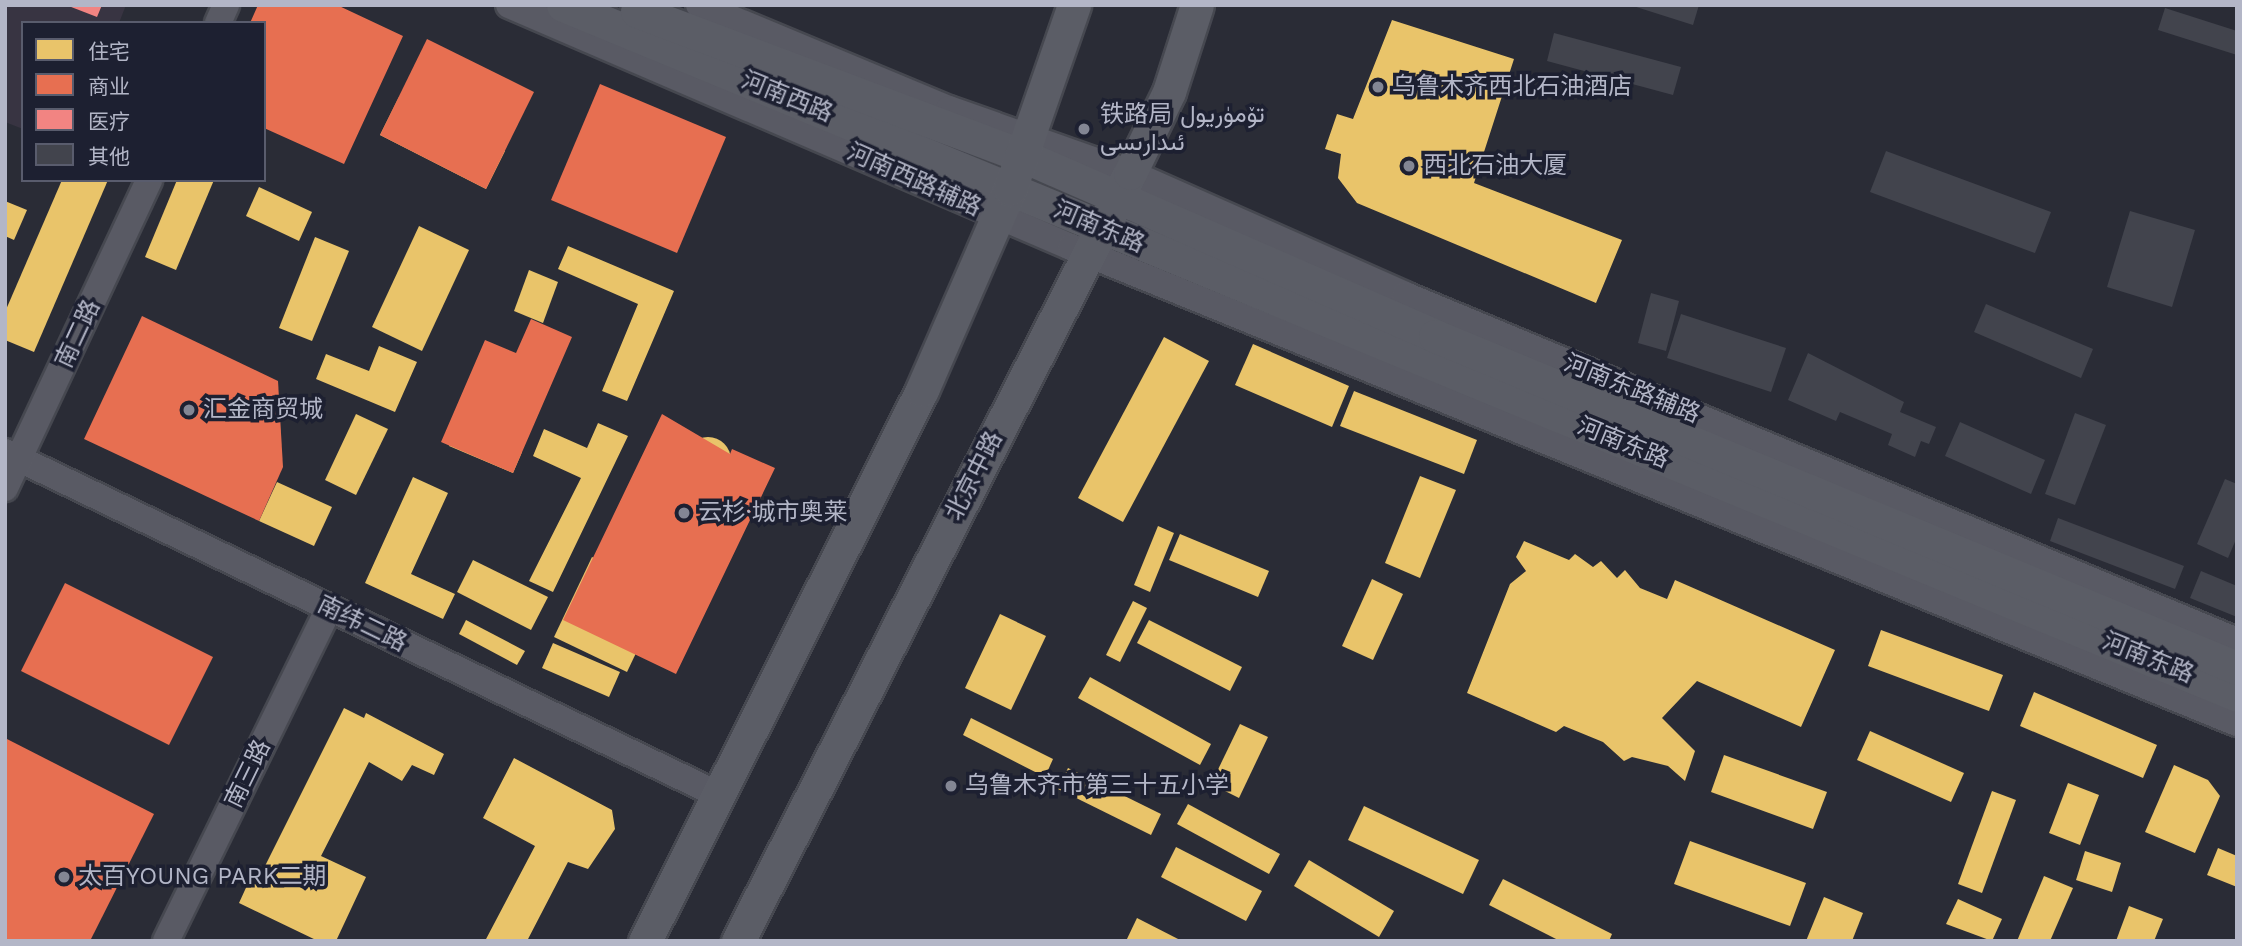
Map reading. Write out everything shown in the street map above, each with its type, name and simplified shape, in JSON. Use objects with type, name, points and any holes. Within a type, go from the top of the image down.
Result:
[{"type":"main road","name":"河南西路","points":[[563,5],[1004,203]]},
{"type":"main road","name":"河南西路","points":[[624,5],[1025,145]]},
{"type":"main road","points":[[645,941],[922,390],[1004,203],[1074,5]]},
{"type":"main road","name":"北京中路","points":[[738,941],[1124,185],[1169,92],[1197,5]]},
{"type":"main road","name":"河南东路","points":[[1025,145],[1124,185],[1435,335],[2237,668]]},
{"type":"main road","name":"河南东路","points":[[1004,203],[1094,242],[2237,695]]},
{"type":"street","points":[[219,21],[226,5]]},
{"type":"street","name":"河南西路辅路","points":[[509,5],[1004,203]]},
{"type":"street","points":[[699,5],[1025,145]]},
{"type":"street","name":"南二路","points":[[5,488],[12,455],[148,182]]},
{"type":"street","name":"河南东路辅路","points":[[1124,185],[1405,295],[2237,640]]},
{"type":"street","points":[[1094,242],[2237,723]]},
{"type":"street","name":"南纬二路","points":[[12,455],[719,795]]},
{"type":"street","name":"南三路","points":[[166,941],[329,608]]},
{"type":"shaded area","points":[[5,5],[126,5],[120,21],[21,21],[21,128],[5,122]]},
{"type":"building: 住宅","name":"西北石油大厦","points":[[1392,20],[1514,59],[1474,183],[1622,240],[1596,303],[1357,203],[1338,178],[1341,154],[1325,149],[1337,114],[1353,119]]},
{"type":"building: 住宅","points":[[399,97],[505,151],[486,189],[380,135]]},
{"type":"building: 住宅","points":[[61,182],[107,182],[34,352],[5,340],[5,312]]},
{"type":"building: 住宅","points":[[176,182],[213,182],[176,270],[145,257]]},
{"type":"building: 住宅","points":[[259,187],[312,212],[299,241],[246,216]]},
{"type":"building: 住宅","points":[[5,201],[27,210],[14,240],[5,236]]},
{"type":"building: 住宅","points":[[419,226],[469,250],[422,351],[372,327]]},
{"type":"building: 住宅","points":[[315,237],[349,251],[312,341],[279,328]]},
{"type":"building: 住宅","points":[[568,246],[674,291],[627,401],[602,391],[638,304],[558,269]]},
{"type":"building: 住宅","points":[[529,270],[558,282],[543,323],[514,311]]},
{"type":"building: 住宅","points":[[1164,337],[1209,361],[1123,522],[1078,498]]},
{"type":"building: 住宅","points":[[1253,344],[1349,386],[1332,427],[1235,385]]},
{"type":"building: 住宅","points":[[379,346],[417,362],[395,412],[316,379],[326,354],[369,371]]},
{"type":"building: 住宅","points":[[1354,391],[1477,440],[1464,474],[1340,426]]},
{"type":"building: 住宅","points":[[356,414],[388,429],[356,495],[325,480]]},
{"type":"building: 住宅","points":[[598,423],[628,436],[553,592],[529,581],[581,478],[533,456],[544,429],[587,448]]},
{"type":"building: 住宅","points":[[458,425],[522,452],[513,473],[449,446]]},
{"type":"building: 住宅","points":[[708,437],[724,444],[731,460],[724,476],[708,483],[692,476],[685,460],[692,444]]},
{"type":"building: 住宅","points":[[1420,476],[1456,490],[1420,578],[1385,563]]},
{"type":"building: 住宅","points":[[413,477],[448,493],[411,574],[455,594],[443,619],[365,583]]},
{"type":"building: 住宅","points":[[277,482],[332,507],[314,546],[259,521]]},
{"type":"building: 住宅","points":[[1158,526],[1174,533],[1150,592],[1134,585]]},
{"type":"building: 住宅","points":[[1180,534],[1269,571],[1258,597],[1169,560]]},
{"type":"building: 住宅","points":[[1524,541],[1569,560],[1575,554],[1593,567],[1601,561],[1617,578],[1625,570],[1640,588],[1667,599],[1675,580],[1835,650],[1801,727],[1697,681],[1662,718],[1695,751],[1685,781],[1668,766],[1632,757],[1624,761],[1603,742],[1564,726],[1556,732],[1467,693],[1510,584],[1526,571],[1516,557]]},
{"type":"building: 住宅","points":[[592,557],[665,592],[627,672],[554,637]]},
{"type":"building: 住宅","points":[[473,560],[548,597],[531,630],[457,592]]},
{"type":"building: 住宅","points":[[1372,579],[1403,594],[1373,660],[1342,646]]},
{"type":"building: 住宅","points":[[1133,601],[1147,608],[1120,662],[1106,655]]},
{"type":"building: 住宅","points":[[1000,614],[1046,636],[1011,710],[965,688]]},
{"type":"building: 住宅","points":[[466,620],[525,651],[517,665],[459,634]]},
{"type":"building: 住宅","points":[[1149,620],[1242,667],[1230,691],[1137,643]]},
{"type":"building: 住宅","points":[[1881,630],[2003,675],[1989,711],[1868,666]]},
{"type":"building: 住宅","points":[[553,643],[620,672],[609,697],[542,668]]},
{"type":"building: 住宅","points":[[1090,677],[1211,744],[1200,765],[1078,698]]},
{"type":"building: 住宅","points":[[2034,692],[2157,745],[2143,778],[2020,726]]},
{"type":"building: 住宅","points":[[344,708],[364,718],[366,713],[444,754],[434,775],[412,765],[402,781],[369,762],[321,856],[366,877],[336,941],[318,941],[239,903],[255,868],[262,872]]},
{"type":"building: 住宅","points":[[971,718],[1053,759],[1045,777],[963,735]]},
{"type":"building: 住宅","points":[[1240,724],[1268,737],[1239,798],[1211,784]]},
{"type":"building: 住宅","points":[[1870,731],[1964,773],[1951,802],[1857,760]]},
{"type":"building: 住宅","points":[[1724,755],[1827,792],[1813,829],[1711,792]]},
{"type":"building: 住宅","points":[[514,758],[612,810],[615,829],[588,869],[568,862],[527,941],[485,941],[535,846],[483,818]]},
{"type":"building: 住宅","points":[[2174,765],[2208,780],[2220,796],[2195,853],[2145,832]]},
{"type":"building: 住宅","points":[[1068,768],[1161,814],[1151,835],[1058,789]]},
{"type":"building: 住宅","points":[[2068,783],[2099,795],[2080,845],[2049,833]]},
{"type":"building: 住宅","points":[[1992,791],[2016,800],[1982,893],[1958,884]]},
{"type":"building: 住宅","points":[[1188,804],[1280,854],[1269,874],[1177,824]]},
{"type":"building: 住宅","points":[[1364,806],[1479,860],[1463,894],[1348,840]]},
{"type":"building: 住宅","points":[[1690,841],[1806,883],[1790,926],[1674,884]]},
{"type":"building: 住宅","points":[[1176,847],[1262,891],[1246,921],[1161,877]]},
{"type":"building: 住宅","points":[[2218,848],[2237,856],[2237,887],[2207,875]]},
{"type":"building: 住宅","points":[[2085,851],[2121,863],[2112,892],[2076,880]]},
{"type":"building: 住宅","points":[[1309,860],[1394,911],[1379,937],[1294,886]]},
{"type":"building: 住宅","points":[[2044,876],[2073,888],[2050,941],[2017,941]]},
{"type":"building: 住宅","points":[[1503,879],[1612,934],[1609,941],[1560,941],[1489,905]]},
{"type":"building: 住宅","points":[[1824,897],[1863,913],[1852,941],[1806,941]]},
{"type":"building: 住宅","points":[[1958,899],[2002,919],[1992,941],[1946,924]]},
{"type":"building: 住宅","points":[[2129,906],[2163,919],[2154,941],[2116,941]]},
{"type":"building: 住宅","points":[[1137,918],[1182,941],[1126,941]]},
{"type":"building: 商业","points":[[258,5],[337,5],[403,36],[344,164],[266,129],[266,21],[251,21]]},
{"type":"building: 商业","points":[[427,39],[534,92],[486,189],[380,135]]},
{"type":"building: 商业","points":[[600,84],[726,137],[677,253],[551,200]]},
{"type":"building: 商业","name":"汇金商贸城","points":[[142,316],[278,381],[283,467],[259,521],[84,439]]},
{"type":"building: 商业","points":[[531,319],[572,337],[513,473],[441,442],[485,340],[516,353]]},
{"type":"building: 商业","name":"云杉·城市奥莱","points":[[662,414],[730,454],[732,449],[775,468],[676,674],[563,620]]},
{"type":"building: 商业","points":[[65,583],[213,657],[169,745],[21,671]]},
{"type":"building: 商业","name":"太百YOUNG PARK二期","points":[[5,738],[154,814],[90,941],[5,941]]},
{"type":"building: 医疗","points":[[66,5],[102,5],[97,17]]},
{"type":"building: 其他","points":[[1630,5],[1699,5],[1693,25]]},
{"type":"building: 其他","points":[[2165,8],[2237,31],[2237,55],[2158,30]]},
{"type":"building: 其他","points":[[1554,33],[1681,67],[1673,95],[1547,61]]},
{"type":"building: 其他","points":[[1886,151],[2051,212],[2035,253],[1870,192]]},
{"type":"building: 其他","points":[[2130,211],[2195,230],[2172,307],[2107,287]]},
{"type":"building: 其他","points":[[1651,293],[1679,301],[1666,351],[1638,343]]},
{"type":"building: 其他","points":[[1986,304],[2093,349],[2081,378],[1974,332]]},
{"type":"building: 其他","points":[[1681,314],[1786,348],[1771,392],[1667,358]]},
{"type":"building: 其他","points":[[1808,353],[1904,402],[1900,412],[1936,427],[1929,444],[1921,441],[1915,457],[1888,445],[1892,434],[1840,412],[1836,421],[1788,400]]},
{"type":"building: 其他","points":[[2075,413],[2106,425],[2075,505],[2045,494]]},
{"type":"building: 其他","points":[[1960,422],[2045,460],[2031,494],[1945,456]]},
{"type":"building: 其他","points":[[2225,479],[2237,484],[2237,537],[2228,558],[2197,544]]},
{"type":"building: 其他","points":[[2058,518],[2184,566],[2175,589],[2050,541]]},
{"type":"building: 其他","points":[[2201,571],[2237,586],[2237,617],[2190,598]]},
{"type":"place","name":"乌鲁木齐西北石油酒店","points":[[1378,87]]},
{"type":"place","name":"铁路局 تۆمۈريول ئىدارىسى","points":[[1084,129]]},
{"type":"place","name":"西北石油大厦","points":[[1409,166]]},
{"type":"place","name":"汇金商贸城","points":[[189,410]]},
{"type":"place","name":"云杉·城市奥莱","points":[[684,513]]},
{"type":"place","name":"乌鲁木齐市第三十五小学","points":[[951,786]]},
{"type":"place","name":"太百YOUNG PARK二期","points":[[64,877]]}]
